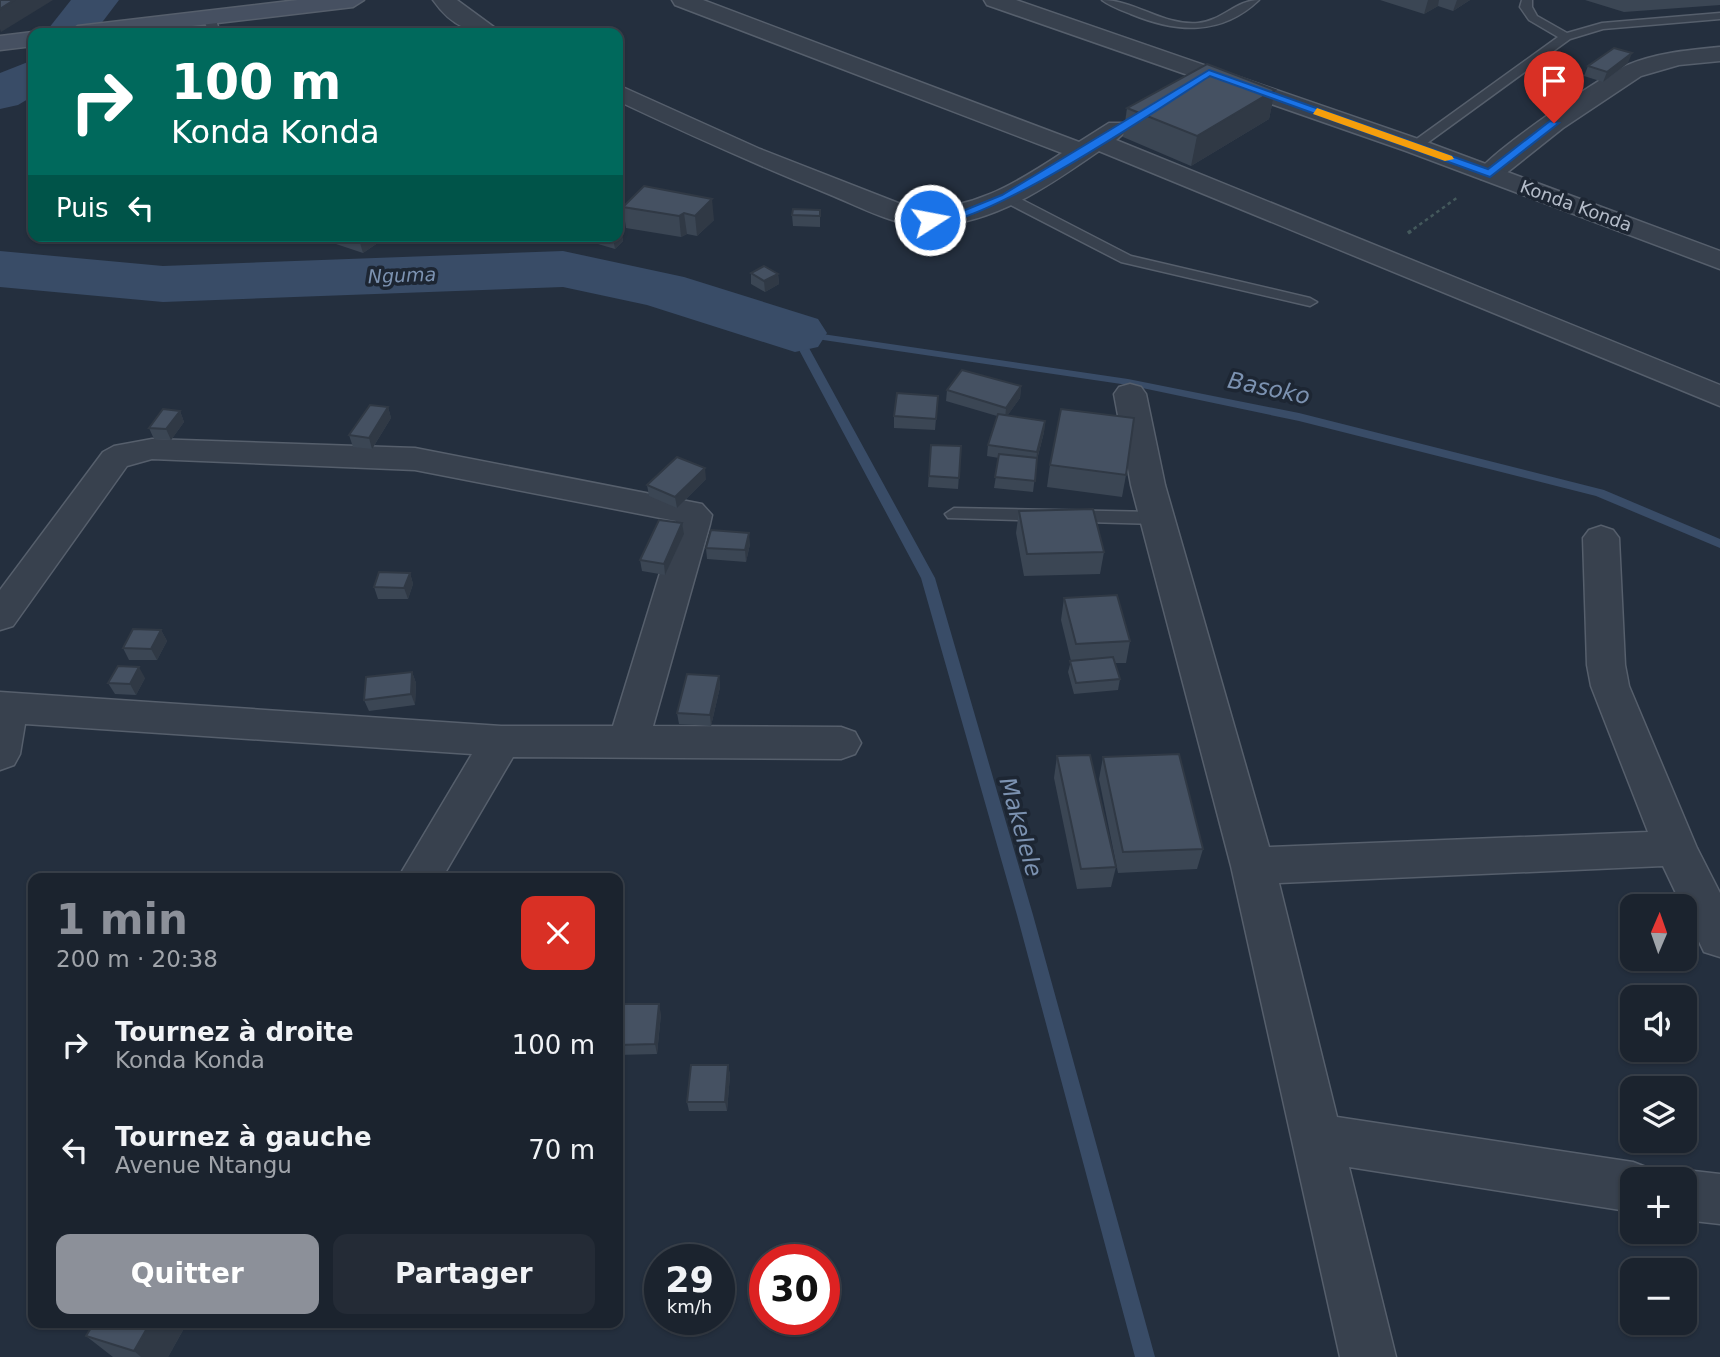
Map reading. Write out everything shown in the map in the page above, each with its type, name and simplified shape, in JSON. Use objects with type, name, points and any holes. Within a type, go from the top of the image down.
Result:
[{"type":"main road","points":[[172,27],[212,25],[353,0]]},
{"type":"main road","points":[[0,43],[28,39]]},
{"type":"street","points":[[444,0],[480,28]]},
{"type":"street","points":[[683,0],[1089,147],[1720,396]]},
{"type":"street","name":"Konda Konda","points":[[995,0],[1415,146],[1720,261]]},
{"type":"street","points":[[1490,173],[1554,123],[1633,71],[1677,58],[1720,54]]},
{"type":"street","points":[[1175,93],[1209,73]]},
{"type":"street","points":[[623,94],[751,154],[907,216],[930,220],[955,218],[1006,197],[1141,114]]},
{"type":"street","points":[[1130,394],[1157,519],[1253,866],[1368,1357]]},
{"type":"street","points":[[0,617],[115,459],[125,453],[152,449],[415,459],[690,512],[695,515],[694,524],[628,744]]},
{"type":"street","points":[[1601,538],[1606,665],[1610,686],[1676,848],[1720,938]]},
{"type":"street","points":[[0,754],[4,708],[501,741],[628,744],[841,743]]},
{"type":"street","points":[[423,873],[501,741]]},
{"type":"street","points":[[1253,866],[1676,848]]},
{"type":"street","points":[[1315,1138],[1620,1185]]},
{"type":"street","points":[[1697,1196],[1720,1199]]},
{"type":"lane","points":[[1107,0],[1177,25],[1195,27],[1220,20],[1254,0]]},
{"type":"lane","points":[[1527,0],[1525,7],[1533,18],[1566,37]]},
{"type":"lane","points":[[1415,146],[1566,37],[1602,26],[1720,16]]},
{"type":"lane","points":[[1006,197],[1126,259],[1310,302]]},
{"type":"lane","points":[[954,514],[1157,519]]},
{"type":"path","points":[[1374,258],[1490,173]]},
{"type":"building","points":[[0,0],[14,0],[0,9]]},
{"type":"building","points":[[1614,48],[1632,53],[1607,72],[1588,66]]},
{"type":"building","points":[[1207,64],[1275,90],[1197,136],[1127,108]]},
{"type":"building","points":[[644,186],[712,199],[695,216],[623,207]]},
{"type":"building","points":[[793,209],[820,210],[820,216],[792,215]]},
{"type":"building","points":[[764,266],[778,274],[764,281],[751,273]]},
{"type":"building","points":[[962,370],[1021,386],[1006,408],[947,390]]},
{"type":"building","points":[[897,393],[938,396],[936,419],[894,416]]},
{"type":"building","points":[[370,405],[388,407],[369,438],[349,435]]},
{"type":"building","points":[[163,409],[180,411],[166,429],[149,428]]},
{"type":"building","points":[[1061,409],[1134,418],[1126,475],[1050,465]]},
{"type":"building","points":[[998,414],[1045,421],[1037,452],[988,445]]},
{"type":"building","points":[[931,445],[961,446],[959,478],[929,476]]},
{"type":"building","points":[[999,454],[1037,458],[1035,481],[995,477]]},
{"type":"building","points":[[677,457],[705,468],[675,497],[647,485]]},
{"type":"building","points":[[1093,509],[1104,552],[1027,554],[1019,511]]},
{"type":"building","points":[[659,520],[682,523],[664,564],[640,560]]},
{"type":"building","points":[[711,530],[749,533],[745,550],[706,548]]},
{"type":"building","points":[[379,572],[410,573],[404,588],[374,587]]},
{"type":"building","points":[[1117,595],[1130,641],[1076,644],[1064,598]]},
{"type":"building","points":[[133,629],[161,630],[151,649],[123,648]]},
{"type":"building","points":[[1113,657],[1120,679],[1076,683],[1070,661]]},
{"type":"building","points":[[118,666],[139,667],[130,684],[108,683]]},
{"type":"building","points":[[412,672],[411,694],[364,700],[366,677]]},
{"type":"building","points":[[687,674],[719,676],[710,715],[677,713]]},
{"type":"building","points":[[1179,754],[1203,849],[1123,852],[1103,757]]},
{"type":"building","points":[[1090,755],[1116,867],[1081,869],[1057,756]]},
{"type":"building","points":[[623,1004],[659,1004],[655,1044],[623,1045]]},
{"type":"building","points":[[691,1065],[728,1065],[725,1102],[687,1102]]},
{"type":"building","points":[[91,1328],[147,1328],[134,1351],[86,1336]]},
{"type":"waterway","name":"Nguma","points":[[73,28],[96,0]]},
{"type":"waterway","name":"Nguma","points":[[0,94],[28,78]]},
{"type":"waterway","name":"Nguma","points":[[0,269],[163,284],[563,269],[662,290],[795,333]]},
{"type":"waterway","name":"Makelele","points":[[1145,1357],[1025,915],[928,578],[795,333],[1128,382],[1299,417],[1600,493],[1720,544]]},
{"type":"slow traffic","points":[[1317,111],[1448,159]]},
{"type":"route","points":[[930,220],[955,218],[1006,197],[1209,73],[1490,173],[1554,123]]},
{"type":"water label","name":"Basoko","points":[[1269,388]]}]
